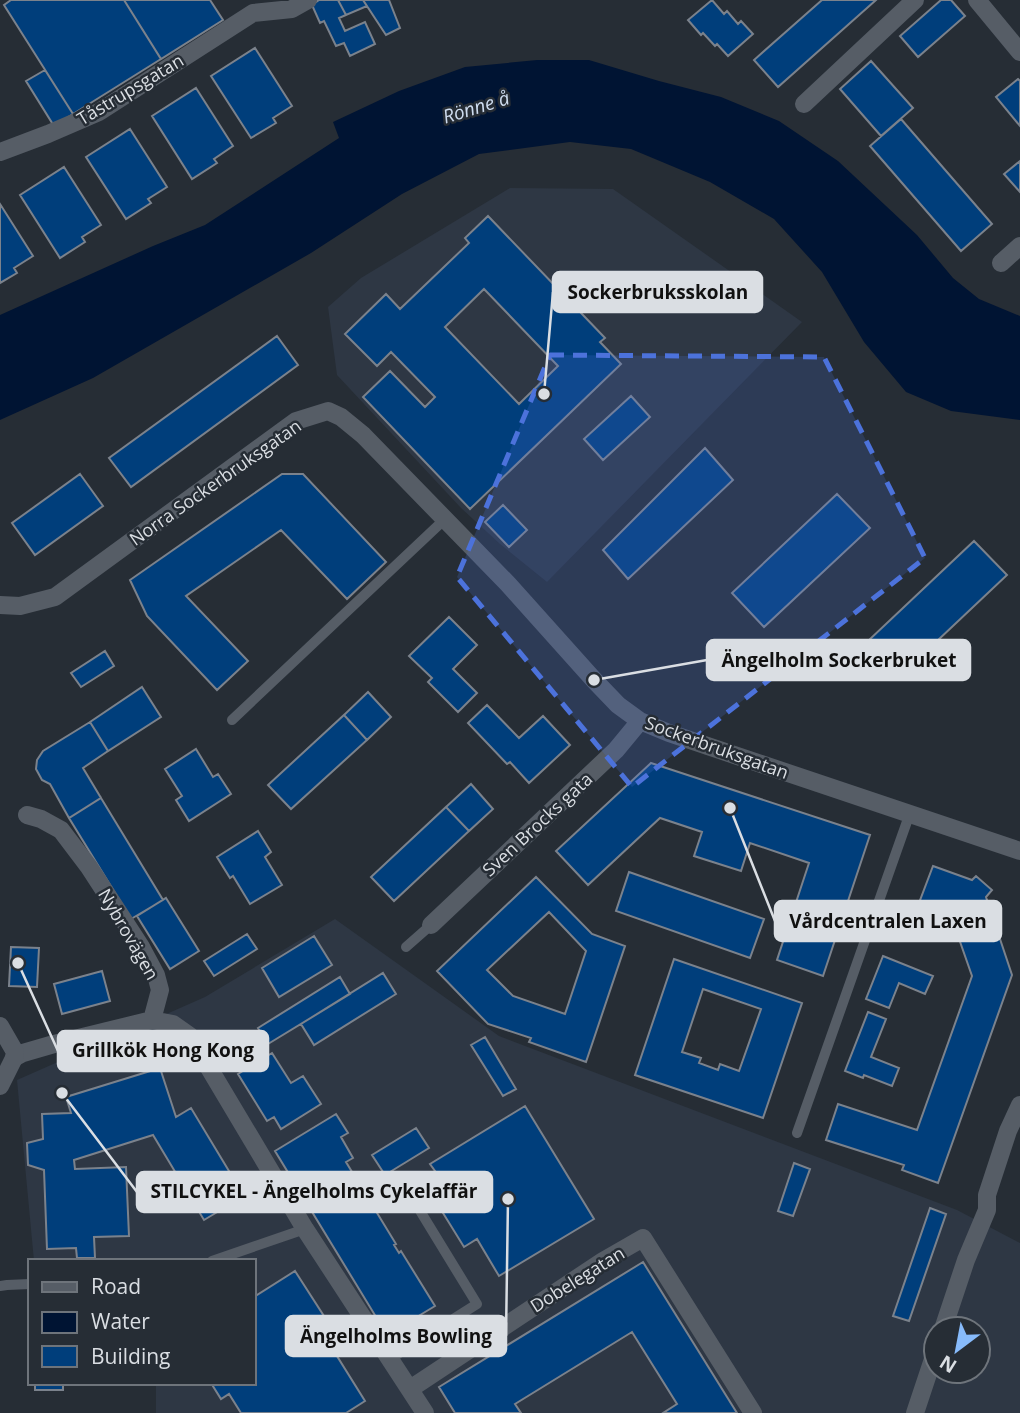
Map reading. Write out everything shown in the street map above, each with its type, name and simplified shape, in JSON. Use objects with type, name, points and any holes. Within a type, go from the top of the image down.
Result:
[{"type":"street","points":[[248,7],[292,9],[308,0]]},
{"type":"street","points":[[804,104],[915,0]]},
{"type":"street","points":[[977,0],[1020,52]]},
{"type":"street","name":"Tåstrupsgatan","points":[[0,152],[99,111],[248,7]]},
{"type":"street","points":[[1001,263],[1020,246]]},
{"type":"street","name":"Norra Sockerbruksgatan","points":[[0,605],[20,606],[55,597],[296,421],[328,411],[341,417],[363,435],[445,519]]},
{"type":"street","name":"Sockerbruksgatan","points":[[445,519],[508,584],[593,680],[618,705],[640,721],[1020,850]]},
{"type":"street","name":"Sven Brocks gata","points":[[431,925],[616,750],[640,721]]},
{"type":"street","name":"Nybrovägen","points":[[27,815],[61,830],[89,867],[141,947],[156,975],[160,990],[152,1020]]},
{"type":"street","points":[[8,1053],[23,1053],[152,1020],[173,1024],[190,1036],[304,1229],[425,1413]]},
{"type":"street","points":[[0,1026],[8,1053],[0,1086]]},
{"type":"street","points":[[948,1315],[966,1260],[987,1210],[987,1195],[1008,1131],[1020,1105]]},
{"type":"street","name":"Dobelegatan","points":[[410,1389],[603,1261],[643,1238],[753,1413]]},
{"type":"street","points":[[915,1413],[924,1385]]},
{"type":"lane","points":[[232,720],[445,519]]},
{"type":"lane","points":[[797,1133],[909,813]]},
{"type":"lane","points":[[406,947],[431,925]]},
{"type":"lane","points":[[390,1359],[477,1304],[400,1178]]},
{"type":"lane","points":[[218,1259],[304,1229]]},
{"type":"lane","points":[[0,1286],[28,1284]]},
{"type":"highlighted area","points":[[550,355],[824,357],[925,558],[632,787],[457,577]]},
{"type":"shaded area","points":[[510,188],[613,189],[802,322],[547,582],[461,508],[337,375],[328,307],[361,278]]},
{"type":"shaded area","points":[[335,919],[499,1036],[957,1210],[1020,1243],[1020,1413],[156,1413],[156,1385],[256,1385],[256,1259],[34,1259],[17,1080],[205,997]]},
{"type":"water","name":"Rönne å","points":[[537,60],[589,60],[721,97],[779,121],[838,161],[917,235],[953,278],[979,299],[1020,316],[1020,420],[951,411],[906,392],[864,342],[822,272],[774,219],[710,182],[631,149],[570,142],[479,154],[402,194],[311,253],[93,378],[0,420],[0,315],[205,225],[339,138],[333,122],[399,91],[465,67]]},
{"type":"building","points":[[11,0],[124,0],[161,59],[73,114],[4,5]]},
{"type":"building","points":[[124,0],[210,0],[223,20],[161,59]]},
{"type":"building","points":[[319,0],[338,0],[346,15],[339,18],[345,31],[365,22],[375,44],[350,56],[344,43],[336,46],[324,21],[320,23],[312,5]]},
{"type":"building","points":[[338,0],[363,0],[367,6],[346,15]]},
{"type":"building","points":[[363,0],[389,0],[400,28],[386,35]]},
{"type":"building","points":[[712,0],[724,14],[727,11],[738,24],[741,21],[753,34],[728,56],[703,33],[701,35],[688,20]]},
{"type":"building","points":[[822,0],[876,0],[778,87],[754,60]]},
{"type":"building","points":[[941,0],[951,0],[965,16],[918,57],[900,36]]},
{"type":"building","points":[[255,48],[292,106],[273,118],[276,123],[251,138],[211,76]]},
{"type":"building","points":[[871,61],[913,108],[881,136],[840,89]]},
{"type":"building","points":[[45,70],[73,114],[54,126],[26,81]]},
{"type":"building","points":[[1018,79],[1020,81],[1020,126],[996,97]]},
{"type":"building","points":[[196,88],[233,146],[214,159],[217,163],[192,179],[152,116]]},
{"type":"building","points":[[901,119],[992,224],[961,251],[870,146]]},
{"type":"building","points":[[130,129],[167,187],[148,199],[151,203],[126,219],[86,157]]},
{"type":"building","points":[[1020,161],[1020,192],[1004,174]]},
{"type":"building","points":[[64,167],[101,225],[82,237],[85,242],[60,258],[20,195]]},
{"type":"building","points":[[0,204],[33,256],[14,268],[17,273],[0,283]]},
{"type":"building","points":[[488,216],[605,338],[600,342],[621,364],[470,509],[363,397],[390,371],[425,407],[435,397],[391,352],[377,366],[345,334],[386,294],[400,309],[469,243],[465,238]],"holes":[[[484,289],[558,366],[519,404],[445,327]]]},
{"type":"building","points":[[277,336],[298,365],[131,487],[109,458]]},
{"type":"building","points":[[631,396],[650,417],[603,460],[584,439]]},
{"type":"building","points":[[705,448],[733,480],[628,579],[603,550]]},
{"type":"building","points":[[80,474],[103,506],[35,555],[12,523]]},
{"type":"building","points":[[282,474],[303,474],[386,562],[347,599],[281,530],[186,596],[248,661],[217,690],[147,616],[130,580]]},
{"type":"building","points":[[837,494],[870,528],[764,627],[732,593]]},
{"type":"building","points":[[503,505],[527,530],[509,547],[485,522]]},
{"type":"building","points":[[974,541],[1007,575],[902,674],[869,640]]},
{"type":"building","points":[[449,617],[477,645],[453,669],[477,693],[458,712],[428,682],[432,678],[409,656]]},
{"type":"building","points":[[105,651],[114,666],[81,687],[71,673]]},
{"type":"building","points":[[142,687],[161,717],[108,751],[90,722]]},
{"type":"building","points":[[368,692],[391,717],[367,740],[344,715]]},
{"type":"building","points":[[487,705],[519,738],[543,716],[570,745],[529,783],[468,723]]},
{"type":"building","points":[[344,715],[367,740],[291,809],[268,785]]},
{"type":"building","points":[[90,722],[108,751],[83,768],[101,798],[69,818],[50,784],[42,780],[36,769],[37,760],[43,751]]},
{"type":"building","points":[[196,749],[213,777],[218,774],[231,794],[189,821],[176,800],[182,796],[165,769]]},
{"type":"building","points":[[651,763],[870,835],[823,976],[777,960],[809,863],[750,843],[741,871],[694,856],[702,832],[660,818],[588,885],[556,851]]},
{"type":"building","points":[[471,784],[493,809],[469,831],[446,807]]},
{"type":"building","points":[[101,798],[163,900],[131,919],[69,818]]},
{"type":"building","points":[[446,807],[469,831],[394,901],[371,877]]},
{"type":"building","points":[[258,831],[271,852],[265,857],[282,885],[250,904],[233,876],[230,878],[217,857]]},
{"type":"building","points":[[933,866],[972,880],[976,876],[992,890],[986,897],[1012,975],[938,1183],[902,1170],[904,1165],[826,1140],[838,1104],[917,1130],[972,976],[951,916],[919,903]]},
{"type":"building","points":[[629,872],[764,919],[750,958],[616,911]]},
{"type":"building","points":[[536,877],[592,934],[625,946],[586,1062],[529,1042],[531,1038],[488,1024],[437,971]],"holes":[[[549,912],[586,951],[565,1014],[513,996],[487,970]]]},
{"type":"building","points":[[166,898],[199,951],[170,969],[137,916]]},
{"type":"building","points":[[247,934],[257,949],[214,976],[204,961]]},
{"type":"building","points":[[314,936],[332,965],[279,997],[262,968]]},
{"type":"building","points":[[11,947],[39,948],[37,987],[9,986]]},
{"type":"building","points":[[883,956],[933,976],[925,994],[899,983],[889,1008],[866,999]]},
{"type":"building","points":[[674,959],[802,1003],[763,1118],[635,1075]],"holes":[[[703,989],[761,1009],[739,1071],[720,1064],[718,1070],[699,1063],[701,1058],[682,1052]]]},
{"type":"building","points":[[102,971],[110,1001],[62,1014],[54,984]]},
{"type":"building","points":[[383,973],[396,994],[314,1045],[301,1024]]},
{"type":"building","points":[[340,977],[350,994],[268,1044],[258,1028]]},
{"type":"building","points":[[868,1012],[886,1019],[871,1057],[899,1068],[892,1086],[845,1071]]},
{"type":"building","points":[[485,1037],[516,1089],[503,1096],[471,1045]]},
{"type":"building","points":[[272,1053],[291,1083],[303,1076],[321,1104],[281,1129],[274,1117],[267,1121],[238,1074]]},
{"type":"building","points":[[160,1068],[176,1117],[191,1108],[244,1196],[204,1220],[153,1135],[74,1160],[75,1169],[126,1167],[129,1236],[94,1237],[95,1258],[77,1258],[76,1248],[47,1249],[44,1170],[28,1165],[27,1143],[43,1139],[42,1114],[71,1113],[66,1097]]},
{"type":"building","points":[[525,1106],[594,1219],[499,1276],[477,1239],[464,1247],[422,1179],[435,1171],[430,1164]]},
{"type":"building","points":[[336,1114],[348,1133],[341,1137],[353,1158],[346,1162],[396,1244],[394,1245],[399,1253],[401,1251],[435,1306],[387,1335],[275,1151]]},
{"type":"building","points":[[416,1128],[429,1148],[385,1175],[372,1155]]},
{"type":"building","points":[[794,1163],[810,1169],[793,1216],[778,1211]]},
{"type":"building","points":[[930,1208],[946,1214],[909,1321],[893,1316]]},
{"type":"building","points":[[643,1262],[737,1413],[663,1413],[677,1404],[632,1332],[515,1404],[521,1413],[455,1413],[439,1387]]},
{"type":"building","points":[[295,1271],[331,1327],[322,1332],[365,1401],[346,1413],[241,1413],[229,1394],[221,1399],[212,1385],[256,1385],[256,1296]]},
{"type":"building","points":[[35,1385],[63,1385],[63,1390],[35,1390]]},
{"type":"place","name":"Sockerbruksskolan","points":[[544,394]]},
{"type":"place","name":"Ängelholm Sockerbruket","points":[[594,680]]},
{"type":"place","name":"Vårdcentralen Laxen","points":[[730,808]]},
{"type":"place","name":"Grillkök Hong Kong","points":[[18,963]]},
{"type":"place","name":"STILCYKEL - Ängelholms Cykelaffär","points":[[62,1093]]},
{"type":"place","name":"Ängelholms Bowling","points":[[508,1199]]}]
